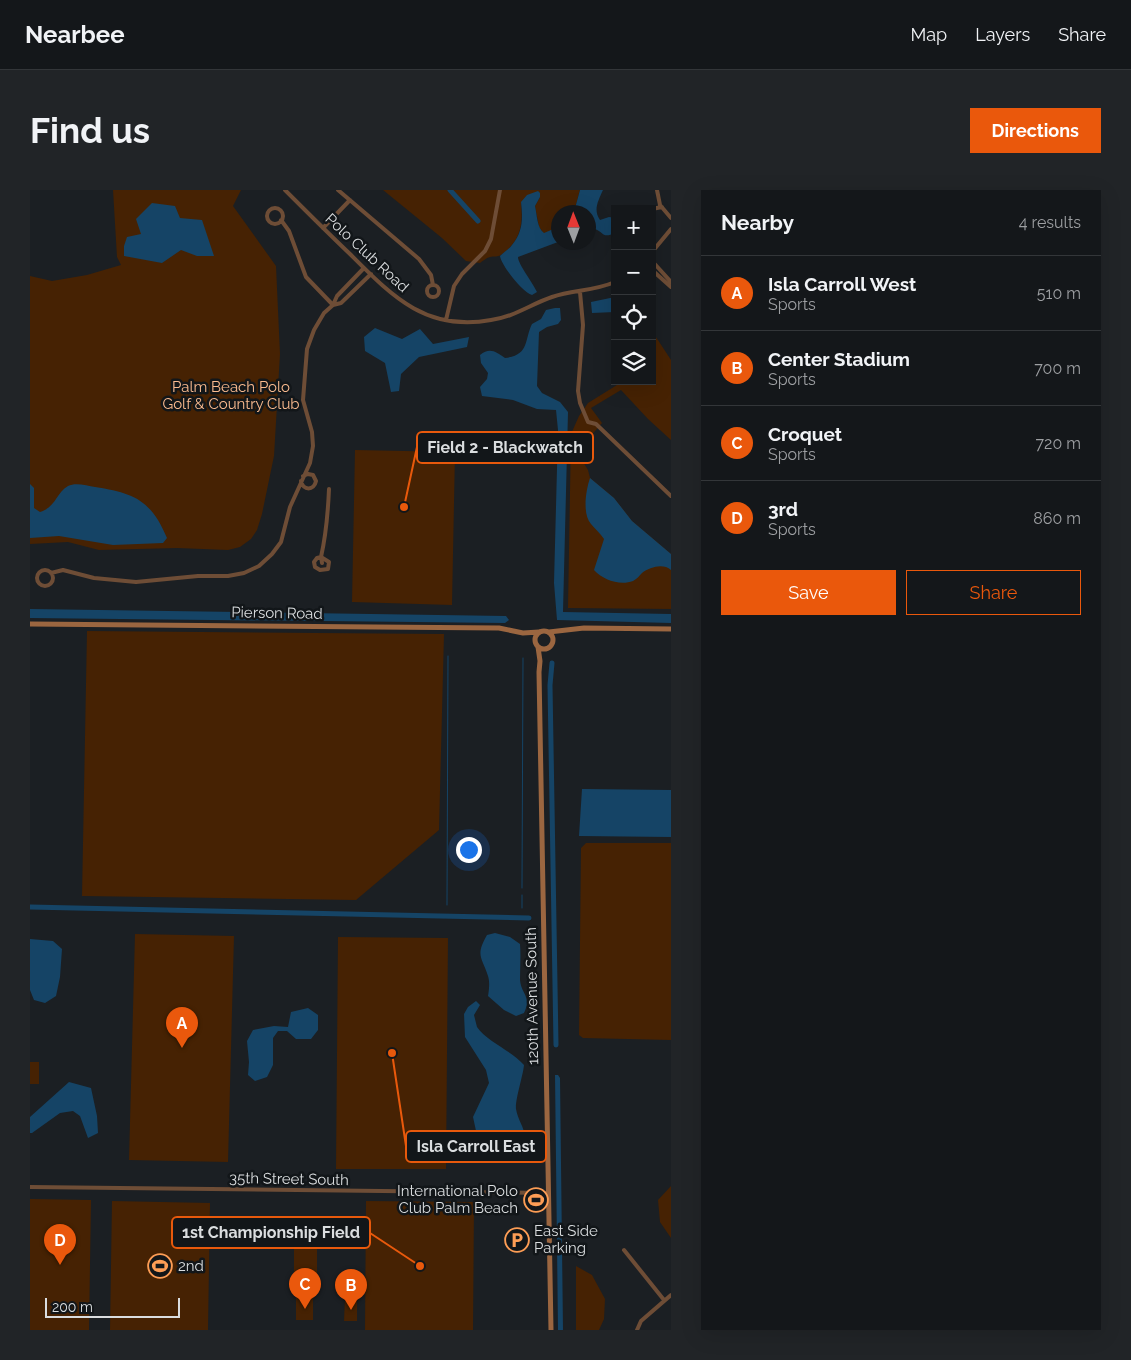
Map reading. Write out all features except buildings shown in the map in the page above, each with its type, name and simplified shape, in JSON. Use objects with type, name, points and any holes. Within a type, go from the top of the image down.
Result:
[{"type":"street","name":"Polo Club Road","points":[[285,190],[370,274],[404,303],[427,314],[446,320],[472,322],[493,320],[522,311],[548,298],[602,288],[611,284]]},
{"type":"street","points":[[338,190],[419,259],[431,275],[433,285]]},
{"type":"street","points":[[446,320],[454,286],[462,274],[485,251],[491,239],[500,190]]},
{"type":"street","points":[[657,190],[658,199],[671,218]]},
{"type":"street","points":[[323,228],[350,200]]},
{"type":"street","points":[[656,208],[662,207]]},
{"type":"street","points":[[281,220],[275,224],[270,222],[267,218],[269,210],[274,208],[280,211],[282,215],[281,220],[288,231],[306,277],[333,305]]},
{"type":"street","points":[[654,250],[671,229]]},
{"type":"street","points":[[656,265],[671,282]]},
{"type":"street","points":[[333,305],[336,296],[364,268]]},
{"type":"street","points":[[51,573],[53,580],[50,584],[45,586],[40,584],[38,577],[44,570],[51,573],[63,570],[94,578],[136,582],[244,574],[259,566],[272,554],[281,542],[290,507],[310,463],[313,446],[312,432],[303,400],[307,349],[314,330],[324,313],[333,305],[341,303],[370,274]]},
{"type":"street","points":[[656,274],[671,287]]},
{"type":"street","points":[[580,292],[583,328],[578,391],[580,403],[588,422],[596,424],[671,496]]},
{"type":"street","points":[[322,563],[329,489]]},
{"type":"street","name":"Pierson Road","points":[[30,624],[499,628],[523,633],[539,632]]},
{"type":"street","points":[[550,632],[553,640],[552,645],[546,649],[538,647],[535,638],[543,630],[550,632],[584,628],[671,629]]},
{"type":"street","points":[[553,640],[568,631]]},
{"type":"street","name":"Pierson Road","points":[[523,633],[535,641]]},
{"type":"street","name":"120th Avenue South","points":[[538,647],[540,661]]},
{"type":"street","name":"120th Avenue South","points":[[546,649],[540,661],[538,672],[550,1330]]},
{"type":"street","name":"35th Street South","points":[[30,1187],[548,1193]]},
{"type":"street","points":[[624,1250],[664,1300]]},
{"type":"street","points":[[637,1330],[641,1321],[671,1295]]},
{"type":"green space","name":"Palm Beach Polo Golf & Country Club","points":[[113,190],[241,190],[233,206],[276,266],[280,354],[274,456],[257,530],[251,539],[240,547],[228,550],[177,548],[99,550],[68,542],[30,544],[30,276],[52,281],[87,275],[121,265],[117,257]]},
{"type":"green space","points":[[383,190],[580,190],[576,205],[551,205],[551,230],[544,234],[539,227],[535,206],[540,197],[521,202],[521,225],[513,244],[501,255],[489,257],[480,263],[466,261],[442,238]]},
{"type":"green space","points":[[656,337],[671,360],[671,440],[621,390],[591,408],[602,423],[577,452],[588,470],[590,478],[614,498],[632,521],[671,554],[671,609],[568,608],[571,434],[579,416],[588,403],[617,385],[656,385]]},
{"type":"green space","points":[[355,450],[455,452],[452,605],[352,602]]},
{"type":"green space","points":[[87,631],[444,634],[439,830],[356,900],[82,896]]},
{"type":"green space","points":[[586,843],[671,843],[671,1040],[583,1038],[579,1035],[581,848]]},
{"type":"green space","points":[[135,934],[234,936],[228,1162],[129,1160]]},
{"type":"green space","points":[[338,937],[448,938],[446,1169],[336,1169]]},
{"type":"green space","points":[[30,1062],[39,1062],[39,1084],[30,1084]]},
{"type":"green space","points":[[671,1186],[671,1238],[660,1222],[658,1200]]},
{"type":"green space","points":[[30,1199],[91,1200],[89,1330],[30,1330]]},
{"type":"green space","name":"2nd","points":[[112,1201],[210,1203],[208,1330],[110,1330]]},
{"type":"green space","points":[[366,1201],[474,1202],[473,1330],[365,1330]]},
{"type":"green space","points":[[294,1227],[317,1227],[317,1276],[294,1277]]},
{"type":"green space","points":[[576,1266],[592,1275],[605,1299],[604,1319],[599,1330],[576,1330]]},
{"type":"green space","points":[[346,1271],[357,1271],[356,1294],[346,1294]]},
{"type":"green space","points":[[296,1298],[313,1298],[313,1320],[296,1320]]},
{"type":"green space","points":[[345,1298],[357,1298],[357,1321],[344,1321]]},
{"type":"water","points":[[580,190],[603,190],[597,205],[597,213],[600,220],[611,217],[611,235],[605,235],[596,229],[596,205],[576,205]]},
{"type":"water","points":[[538,191],[540,193],[535,206],[539,225],[544,233],[551,230],[551,245],[518,257],[520,264],[537,292],[532,295],[523,289],[513,278],[504,266],[500,256],[516,240],[522,219],[521,202],[527,195]]},
{"type":"water","points":[[152,203],[175,206],[180,218],[202,220],[214,256],[197,256],[181,250],[162,263],[124,256],[124,246],[127,237],[141,234],[136,219]]},
{"type":"water","points":[[611,298],[611,312],[592,313],[591,302]]},
{"type":"water","points":[[560,308],[561,320],[558,324],[547,327],[539,332],[537,386],[542,393],[560,402],[568,412],[563,612],[671,614],[671,623],[557,620],[554,583],[558,430],[556,410],[537,409],[513,400],[482,396],[480,387],[487,379],[488,373],[481,363],[480,355],[487,351],[496,352],[505,358],[519,354],[525,346],[532,324],[541,319],[546,310]]},
{"type":"water","points":[[375,328],[402,339],[420,329],[433,344],[469,337],[467,347],[419,357],[401,374],[399,391],[391,392],[385,363],[365,351],[364,337]]},
{"type":"water","points":[[590,478],[614,498],[632,521],[671,554],[671,570],[660,566],[649,569],[633,581],[623,583],[607,579],[594,570],[604,539],[588,520],[586,514],[586,495]]},
{"type":"water","points":[[30,484],[34,488],[34,508],[40,512],[49,507],[64,489],[74,484],[109,489],[131,496],[140,501],[154,515],[167,538],[163,543],[113,545],[59,536],[30,538]]},
{"type":"water","points":[[30,609],[506,616],[509,620],[505,623],[30,618]]},
{"type":"water","points":[[582,789],[671,790],[671,837],[579,836]]},
{"type":"water","points":[[495,933],[510,937],[520,944],[520,980],[527,1003],[524,1013],[516,1016],[504,1010],[488,996],[489,978],[480,952],[487,935]]},
{"type":"water","points":[[30,939],[53,941],[62,949],[60,977],[56,996],[45,1003],[34,1000],[30,990]]},
{"type":"water","points":[[476,1001],[480,1005],[474,1015],[477,1027],[524,1065],[516,1109],[524,1134],[523,1144],[520,1150],[509,1153],[491,1153],[478,1140],[473,1117],[489,1083],[486,1070],[465,1037],[464,1014],[468,1007]]},
{"type":"water","points":[[308,1008],[318,1015],[318,1030],[311,1039],[296,1039],[287,1031],[278,1031],[273,1038],[273,1065],[267,1077],[255,1081],[248,1075],[247,1041],[253,1030],[274,1026],[288,1027],[291,1012]]},
{"type":"water","points":[[555,1075],[558,1075],[560,1078],[563,1330],[558,1330]]},
{"type":"water","points":[[69,1082],[91,1088],[97,1116],[98,1133],[88,1138],[80,1116],[73,1111],[60,1113],[30,1133],[30,1117]]},
{"type":"waterway","points":[[450,190],[478,221]]},
{"type":"waterway","points":[[447,905],[448,656]]},
{"type":"waterway","points":[[522,888],[523,658]]},
{"type":"waterway","points":[[552,663],[550,685],[556,1045]]},
{"type":"waterway","points":[[522,895],[522,908]]},
{"type":"waterway","points":[[30,907],[529,918]]},
{"type":"place","name":"Field 2 - Blackwatch","points":[[404,507]]},
{"type":"place","name":"Isla Carroll West","points":[[182,1048]]},
{"type":"place","name":"Isla Carroll East","points":[[392,1053]]},
{"type":"place","name":"International Polo Club Palm Beach","points":[[536,1200]]},
{"type":"place","name":"East Side Parking","points":[[517,1240]]},
{"type":"place","name":"3rd","points":[[60,1265]]},
{"type":"place","name":"2nd","points":[[160,1266]]},
{"type":"place","name":"1st Championship Field","points":[[420,1266]]},
{"type":"place","name":"Croquet","points":[[305,1309]]},
{"type":"place","name":"Center Stadium","points":[[351,1310]]}]
